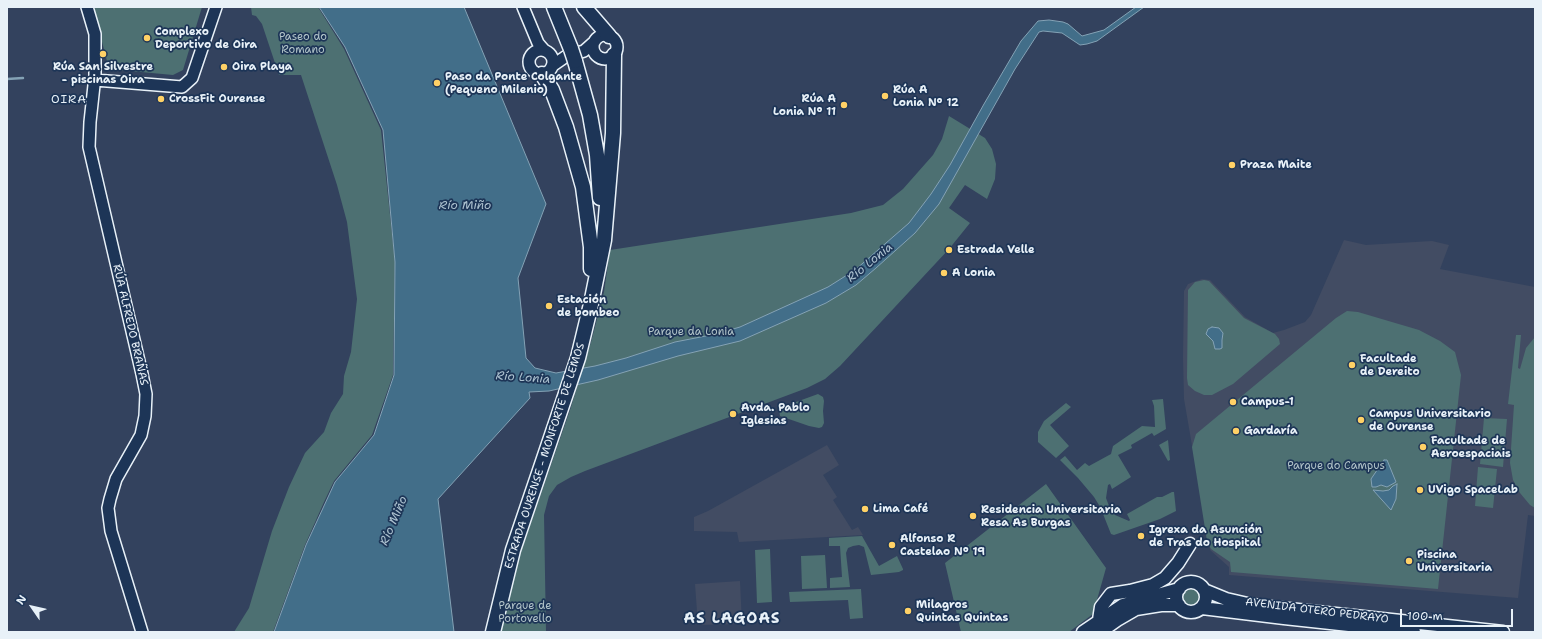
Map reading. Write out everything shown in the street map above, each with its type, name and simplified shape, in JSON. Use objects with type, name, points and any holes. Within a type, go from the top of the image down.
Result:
[{"type":"highway","points":[[554,7],[574,54],[590,115],[598,169],[601,219],[598,266]]},
{"type":"highway","points":[[584,7],[609,36]]},
{"type":"highway","points":[[591,304],[604,240],[613,133],[614,55]]},
{"type":"highway","points":[[547,70],[552,90],[566,127],[583,187],[591,247],[591,304]]},
{"type":"highway","name":"ESTRADA OURENSE - MONFORTE DE LEMOS","points":[[494,632],[513,550],[578,358],[591,304]]},
{"type":"main road","points":[[1099,626],[1101,607],[1111,594],[1130,592],[1153,585],[1165,578],[1178,564],[1190,544]]},
{"type":"main road","points":[[1083,632],[1117,620],[1136,610],[1161,604],[1179,606],[1190,612],[1198,610],[1202,608],[1206,599],[1204,590],[1201,586],[1187,583],[1179,589],[1123,604],[1099,626]]},
{"type":"main road","points":[[1179,589],[1177,597],[1179,606]]},
{"type":"main road","name":"AVENIDA OTERO PEDRAYO","points":[[1204,590],[1252,605],[1503,632]]},
{"type":"main road","points":[[1130,592],[1150,596]]},
{"type":"main road","name":"AVENIDA OTERO PEDRAYO","points":[[1202,608],[1414,632]]},
{"type":"street","name":"RÚA ALFREDO BRAÑAS","points":[[87,7],[95,34],[95,80],[90,122],[89,147],[146,394],[145,416],[141,435],[116,479],[108,508],[111,531],[142,632]]},
{"type":"street","points":[[95,80],[182,87],[192,78],[216,7]]},
{"type":"street","points":[[525,12],[538,42],[552,59],[547,70]]},
{"type":"street","points":[[525,12],[532,54],[530,58],[530,66],[534,72],[547,70],[574,54],[593,43],[598,37],[612,37],[616,44],[616,52],[607,59],[597,56],[574,54],[547,52],[538,50],[532,54]]},
{"type":"street","points":[[593,43],[593,50],[597,56]]},
{"type":"shaded area","name":"Campus Universitario de Ourense","points":[[1344,240],[1366,245],[1432,241],[1449,245],[1440,269],[1535,287],[1535,516],[1528,515],[1518,598],[1229,575],[1229,567],[1210,550],[1184,399],[1184,291],[1188,284],[1202,279],[1210,280],[1245,317],[1273,333],[1284,330],[1305,322],[1311,315]]},
{"type":"shaded area","points":[[827,445],[839,465],[823,475],[837,497],[833,500],[852,530],[858,527],[863,535],[739,542],[737,532],[694,531],[694,517],[708,511]]},
{"type":"shaded area","points":[[740,581],[742,624],[698,625],[695,584]]},
{"type":"green space","name":"Complexo Deportivo de Oira","points":[[93,7],[202,7],[183,70],[173,75],[109,69]]},
{"type":"green space","name":"Paseo do Romano","points":[[251,7],[318,7],[344,49],[381,130],[395,262],[393,375],[372,435],[334,481],[324,502],[305,545],[273,632],[234,632],[249,608],[272,531],[289,487],[305,453],[324,432],[331,413],[343,394],[344,376],[351,352],[357,299],[347,222],[337,185],[301,75],[279,75],[262,24],[256,16],[252,15]]},
{"type":"green space","name":"Parque da Lonia","points":[[949,116],[985,138],[992,149],[996,164],[995,179],[987,199],[965,185],[949,208],[970,223],[949,249],[840,366],[825,379],[807,388],[585,471],[557,485],[549,496],[544,515],[546,632],[500,632],[515,569],[570,410],[591,342],[604,292],[610,250],[851,213],[883,205],[903,189],[933,155],[942,139]]},
{"type":"green space","points":[[1204,280],[1209,281],[1244,318],[1275,334],[1279,339],[1280,344],[1233,384],[1212,395],[1204,395],[1195,391],[1188,385],[1187,378],[1188,290],[1195,282]]},
{"type":"green space","name":"Parque do Campus","points":[[1347,311],[1358,312],[1419,330],[1440,341],[1455,352],[1461,375],[1438,589],[1231,572],[1230,562],[1211,549],[1207,541],[1192,447],[1196,434],[1336,318]]},
{"type":"green space","points":[[1516,335],[1521,335],[1518,368],[1520,369],[1526,348],[1535,337],[1535,508],[1530,505],[1520,493],[1513,480],[1510,463],[1514,405],[1508,404]]},
{"type":"green space","points":[[818,394],[823,397],[824,401],[824,423],[822,427],[819,428],[809,426],[780,416],[779,409]]},
{"type":"green space","points":[[1163,399],[1166,429],[1154,436],[1152,433],[1131,445],[1132,448],[1118,455],[1131,477],[1112,489],[1110,484],[1108,485],[1106,498],[1109,506],[1102,510],[1094,497],[1060,460],[1065,456],[1077,470],[1085,463],[1089,466],[1111,454],[1113,446],[1142,426],[1155,427],[1154,406],[1152,400]]},
{"type":"green space","points":[[1066,403],[1071,407],[1050,425],[1069,446],[1056,458],[1038,442],[1038,432],[1044,421]]},
{"type":"green space","points":[[1484,418],[1507,419],[1503,467],[1480,464]]},
{"type":"green space","points":[[1168,440],[1170,460],[1168,461],[1159,445]]},
{"type":"green space","points":[[1478,467],[1497,469],[1493,508],[1475,506]]},
{"type":"green space","points":[[1046,484],[1106,568],[1093,614],[1069,632],[961,632],[945,563]]},
{"type":"green space","points":[[1174,492],[1176,511],[1160,519],[1114,535],[1111,534],[1103,514],[1111,510],[1115,515],[1129,521],[1130,520],[1127,514],[1157,497],[1162,497]]},
{"type":"green space","points":[[862,536],[879,566],[897,556],[903,570],[899,572],[871,575],[864,547],[859,545],[853,546],[848,548],[846,553],[850,587],[830,588],[830,578],[842,577],[840,546],[829,546],[829,538]]},
{"type":"green space","points":[[770,549],[772,602],[757,603],[755,550]]},
{"type":"green space","points":[[825,555],[827,588],[802,589],[801,556]]},
{"type":"green space","points":[[861,589],[863,618],[850,619],[848,600],[790,602],[789,592]]},
{"type":"green space","points":[[1192,589],[1198,592],[1201,598],[1198,604],[1192,607],[1186,604],[1183,598],[1186,592]]},
{"type":"water","name":"Río Miño","points":[[319,7],[464,7],[546,204],[518,278],[526,358],[535,368],[556,373],[595,366],[626,358],[675,342],[716,334],[740,327],[828,287],[855,270],[909,223],[931,194],[950,165],[1021,41],[1038,21],[1049,20],[1063,22],[1068,24],[1082,36],[1104,30],[1136,7],[1144,7],[1097,41],[1087,44],[1080,45],[1062,33],[1039,32],[1015,69],[939,204],[915,233],[856,285],[826,303],[740,341],[678,356],[598,380],[549,391],[529,392],[530,398],[438,499],[454,632],[274,632],[306,545],[335,482],[374,435],[394,375],[395,262],[383,130],[345,47]]},
{"type":"water","points":[[1212,327],[1219,328],[1223,333],[1222,348],[1220,349],[1215,349],[1213,341],[1206,334],[1208,329]]},
{"type":"water","points":[[1384,460],[1387,460],[1396,482],[1387,487],[1381,485],[1372,487],[1371,479]]},
{"type":"water","points":[[1397,484],[1396,499],[1391,510],[1373,490],[1389,490]]},
{"type":"waterway","points":[[7,79],[23,78]]},
{"type":"place","name":"Complexo Deportivo de Oira","points":[[147,38]]},
{"type":"place","name":"Rúa San Silvestre - piscinas Oira","points":[[103,54]]},
{"type":"place","name":"Oira Playa","points":[[224,67]]},
{"type":"place","name":"Paso da Ponte Colgante (Pequeno Milenio)","points":[[437,83]]},
{"type":"place","name":"Rúa A Lonia Nº 12","points":[[885,96]]},
{"type":"place","name":"CrossFit Ourense","points":[[161,99]]},
{"type":"place","name":"Rúa A Lonia Nº 11","points":[[844,105]]},
{"type":"place","name":"Praza Maite","points":[[1232,165]]},
{"type":"place","name":"Estrada Velle","points":[[949,250]]},
{"type":"place","name":"A Lonia","points":[[944,273]]},
{"type":"place","name":"Estación de bombeo","points":[[549,306]]},
{"type":"place","name":"Facultade de Dereito","points":[[1352,365]]},
{"type":"place","name":"Campus-1","points":[[1233,402]]},
{"type":"place","name":"Avda. Pablo Iglesias","points":[[733,414]]},
{"type":"place","name":"Campus Universitario de Ourense","points":[[1361,420]]},
{"type":"place","name":"Gardaría","points":[[1236,431]]},
{"type":"place","name":"Facultade de Aeroespaciais","points":[[1423,447]]},
{"type":"place","name":"UVigo SpaceLab","points":[[1420,490]]},
{"type":"place","name":"Lima Café","points":[[865,509]]},
{"type":"place","name":"Residencia Universitaria Resa As Burgas","points":[[973,516]]},
{"type":"place","name":"Igrexa da Asunción de Tras do Hospital","points":[[1141,536]]},
{"type":"place","name":"Alfonso R Castelao Nº 19","points":[[892,545]]},
{"type":"place","name":"Piscina Universitaria","points":[[1409,561]]},
{"type":"place","name":"Milagros Quintas Quintas","points":[[908,611]]},
{"type":"district","name":"OIRA","points":[[69,100]]},
{"type":"district","name":"AS LAGOAS","points":[[732,619]]},
{"type":"water label","name":"Río Lonia","points":[[870,263]]},
{"type":"water label","name":"Río Lonia","points":[[523,378]]},
{"type":"park label","name":"Parque de Portovello","points":[[525,612]]}]
